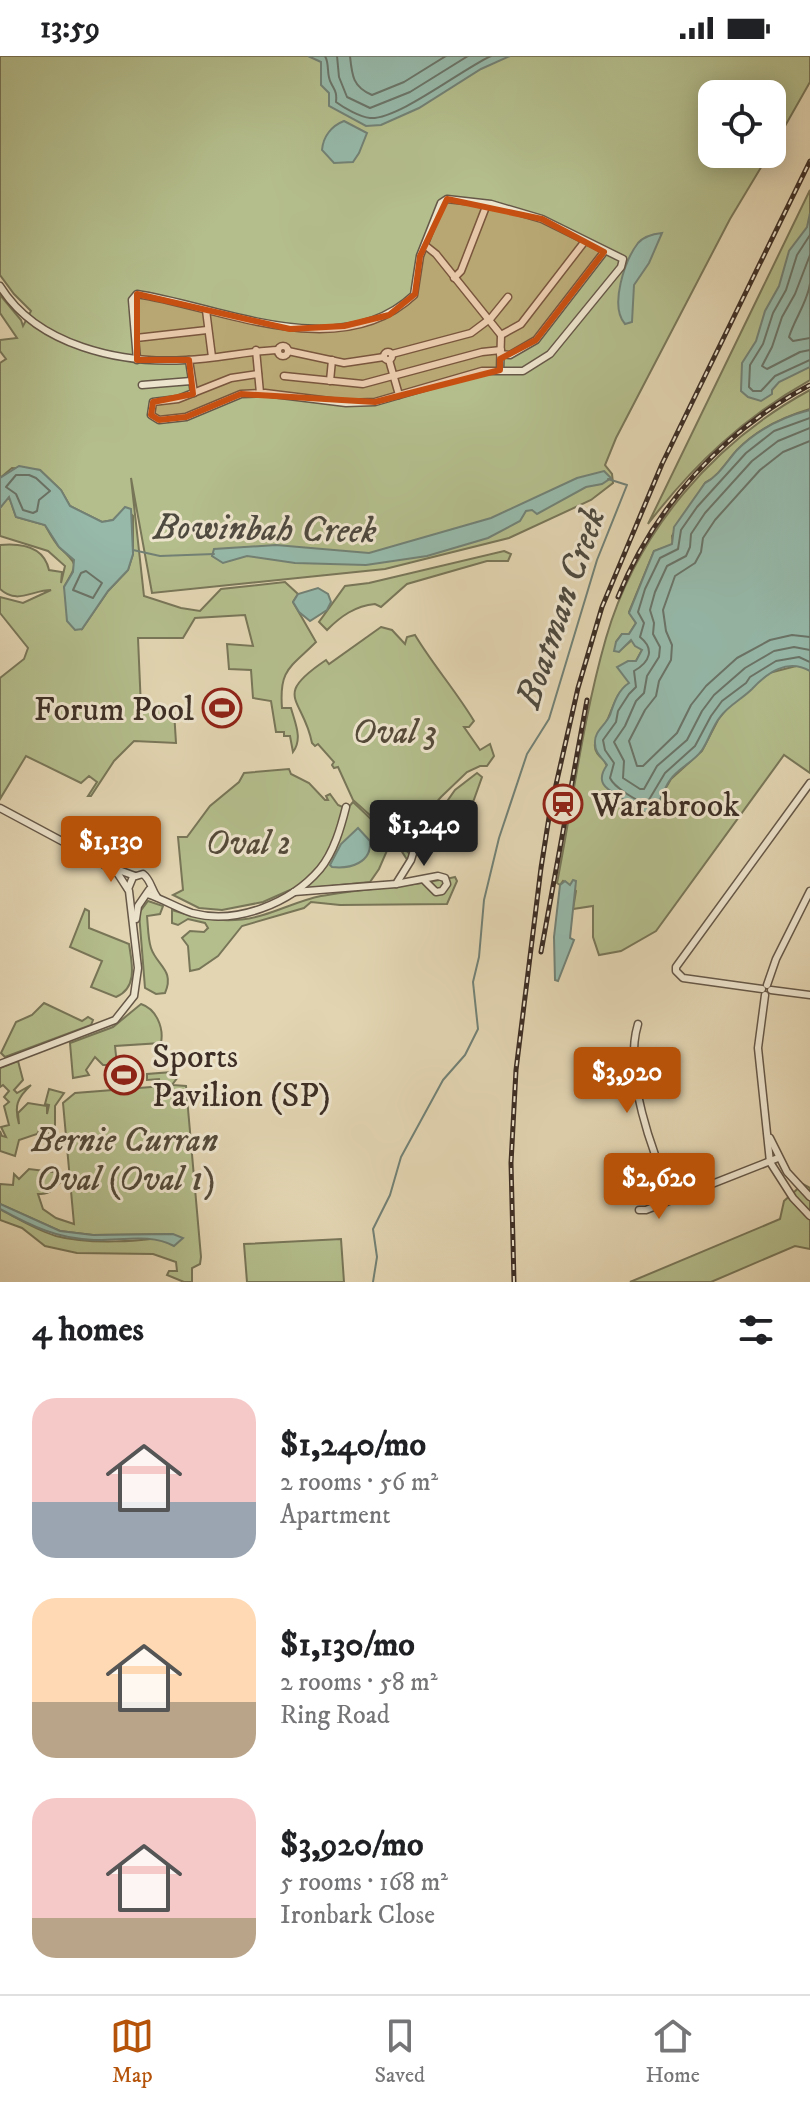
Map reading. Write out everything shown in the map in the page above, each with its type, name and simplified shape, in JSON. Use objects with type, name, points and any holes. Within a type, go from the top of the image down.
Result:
[{"type":"street","points":[[137,360],[132,300],[137,294],[285,328],[344,326],[389,315],[414,295],[420,256],[443,201],[487,204],[542,219],[623,259],[621,267],[550,354],[523,371],[482,371],[375,402],[241,394],[186,417],[153,418],[153,402],[178,399],[231,378],[258,374]]},
{"type":"street","points":[[454,278],[461,271],[487,204]]},
{"type":"street","points":[[501,335],[521,324],[585,241]]},
{"type":"street","points":[[426,246],[436,254],[501,335],[500,370]]},
{"type":"street","points":[[284,376],[363,384],[482,352],[510,355],[536,340],[604,252]]},
{"type":"street","points":[[0,286],[20,310],[58,336],[88,349],[137,360],[189,360],[283,349],[332,360],[358,362],[388,357],[471,333],[488,320],[508,297]]},
{"type":"street","points":[[206,310],[212,357]]},
{"type":"street","points":[[283,349],[285,328]]},
{"type":"street","points":[[136,338],[207,330]]},
{"type":"street","points":[[256,350],[260,393]]},
{"type":"street","points":[[388,357],[399,395]]},
{"type":"street","points":[[189,360],[194,393]]},
{"type":"street","points":[[330,381],[332,360]]},
{"type":"street","points":[[142,385],[191,381]]},
{"type":"street","points":[[810,783],[676,967],[683,978],[810,995]]},
{"type":"street","points":[[148,892],[193,913],[213,916],[262,908],[294,892],[321,868],[339,833],[346,807]]},
{"type":"street","points":[[0,808],[98,861],[118,874],[137,897],[148,892]]},
{"type":"street","points":[[396,884],[411,860],[417,840]]},
{"type":"street","points":[[0,1064],[101,1026],[123,1013],[134,996],[137,987],[136,912],[148,892],[146,876],[135,876],[98,861]]},
{"type":"street","points":[[135,876],[129,890],[135,931]]},
{"type":"street","points":[[294,892],[424,880]]},
{"type":"street","points":[[810,891],[776,959],[766,990],[758,1048],[770,1162],[793,1198],[810,1216]]},
{"type":"street","points":[[638,1024],[634,1038],[642,1113],[648,1139],[673,1198]]},
{"type":"street","points":[[767,1130],[778,1158],[810,1197]]},
{"type":"street","points":[[639,1210],[646,1210],[778,1158]]},
{"type":"highlighted area","points":[[447,199],[542,219],[604,252],[536,340],[500,359],[500,370],[375,402],[241,394],[186,417],[159,420],[151,415],[153,402],[193,394],[189,360],[137,360],[137,294],[290,329],[344,326],[389,315],[415,294],[420,256]]},
{"type":"green space","points":[[0,56],[810,56],[810,82],[786,124],[786,80],[698,80],[698,168],[761,168],[730,219],[616,438],[605,465],[612,474],[613,483],[591,500],[509,538],[385,569],[152,593],[131,478],[144,596],[200,611],[221,589],[285,582],[298,594],[293,602],[316,642],[288,670],[282,685],[282,708],[291,708],[297,731],[293,752],[290,736],[276,732],[271,701],[253,698],[251,670],[229,669],[227,644],[253,646],[245,615],[195,618],[183,638],[138,638],[141,708],[174,711],[176,743],[134,741],[114,761],[91,796],[88,796],[97,782],[89,776],[81,783],[26,756],[0,799],[0,678],[24,659],[28,648],[0,613],[0,597],[23,603],[51,590],[12,596],[0,589],[0,545],[24,546],[37,551],[49,570],[62,572],[61,583],[65,566],[48,551],[0,536],[0,508],[9,496],[16,517],[45,525],[73,562],[64,587],[82,629],[108,591],[128,570],[133,554],[133,516],[125,508],[113,520],[102,522],[70,506],[61,490],[40,470],[12,468],[0,478],[0,363],[6,359],[0,351],[0,340],[17,338],[0,313],[0,295],[23,326],[31,311],[0,275]]},
{"type":"green space","points":[[810,190],[810,380],[763,410],[722,443],[683,481],[648,524]]},
{"type":"green space","points":[[810,390],[810,409],[771,425],[737,450],[705,483],[672,536],[673,545],[654,551],[629,612],[636,623],[629,634],[622,634],[616,642],[619,651],[632,640],[642,650],[627,678],[630,683],[617,698],[597,738],[595,749],[625,800],[653,810],[671,779],[702,751],[729,706],[769,673],[800,665],[810,671],[810,773],[784,755],[656,931],[621,951],[599,955],[593,937],[593,906],[573,909],[576,891],[563,881],[560,885],[557,883],[591,698],[606,638],[620,599],[637,561],[659,526],[711,463],[775,411]]},
{"type":"green space","points":[[504,551],[511,554],[508,561],[487,561],[407,584],[381,607],[375,604],[355,609],[327,630],[319,622],[345,586]]},
{"type":"green space","name":"Oval 3","points":[[381,627],[392,630],[405,644],[407,637],[415,635],[474,721],[469,727],[464,727],[480,750],[490,744],[494,756],[487,766],[467,772],[432,807],[411,849],[403,848],[410,854],[408,861],[390,833],[353,800],[338,767],[332,765],[334,762],[318,744],[315,746],[312,743],[295,698],[299,682],[309,672],[326,660],[329,664]]},
{"type":"green space","name":"Oval 2","points":[[289,769],[291,774],[309,783],[325,800],[330,794],[338,805],[347,809],[353,802],[392,839],[370,882],[290,890],[263,902],[222,910],[199,908],[173,895],[183,890],[178,837],[187,837],[210,806],[239,782],[244,773]]},
{"type":"green space","points":[[477,773],[482,777],[467,819],[434,820],[455,790]]},
{"type":"green space","points":[[455,877],[457,881],[447,904],[340,905],[311,902],[304,908],[242,926],[218,956],[199,969],[190,971],[188,946],[182,938],[190,931],[204,932],[208,928],[205,923],[188,919],[178,925],[172,923],[172,910],[206,918],[241,919],[321,896]]},
{"type":"green space","points":[[148,901],[163,906],[160,914],[147,916],[151,948],[167,973],[165,993],[156,994],[145,988],[139,913]]},
{"type":"green space","points":[[85,909],[89,911],[89,928],[129,944],[131,981],[128,988],[116,997],[91,987],[102,961],[70,947]]},
{"type":"green space","points":[[44,1003],[82,1021],[88,1017],[93,1020],[91,1025],[5,1057],[1,1053],[16,1022],[32,1015]]},
{"type":"green space","points":[[141,1004],[158,1019],[161,1043],[115,1046],[117,1065],[103,1065],[95,1057],[86,1070],[89,1075],[73,1078],[70,1043],[113,1027]]},
{"type":"green space","points":[[18,1061],[23,1080],[14,1090],[17,1093],[31,1085],[18,1103],[17,1112],[19,1124],[18,1113],[28,1103],[47,1106],[47,1114],[49,1105],[45,1104],[49,1089],[64,1093],[55,1106],[55,1133],[50,1138],[48,1133],[40,1140],[41,1145],[37,1146],[36,1141],[47,1128],[42,1126],[37,1134],[19,1140],[15,1156],[0,1151],[0,1131],[6,1137],[1,1127],[9,1125],[4,1106],[9,1102],[4,1097],[9,1091],[3,1085],[0,1087],[0,1068]]},
{"type":"green space","name":"Bernie Curran Oval (Oval 1)","points":[[172,1068],[178,1077],[172,1085],[186,1086],[201,1257],[200,1264],[192,1268],[192,1282],[167,1275],[169,1271],[177,1271],[176,1262],[153,1254],[77,1253],[45,1246],[22,1228],[0,1220],[0,1209],[49,1234],[68,1239],[132,1241],[173,1234],[93,1235],[60,1231],[0,1204],[0,1184],[13,1185],[14,1174],[19,1179],[29,1169],[61,1173],[64,1179],[47,1193],[38,1194],[43,1209],[56,1218],[74,1224],[63,1103],[75,1093],[164,1086],[160,1085],[159,1079],[147,1080],[147,1074],[172,1072]]},
{"type":"green space","points":[[803,1184],[810,1188],[810,1249],[795,1246],[711,1282],[630,1282],[780,1219],[784,1201]]},
{"type":"green space","points":[[341,1239],[344,1282],[247,1282],[244,1244]]},
{"type":"water","points":[[308,56],[510,56],[481,69],[419,108],[381,125],[366,126],[329,106],[329,93],[321,85],[321,62]]},
{"type":"water","points":[[344,121],[367,133],[353,162],[334,163],[322,150],[323,145],[332,129]]},
{"type":"water","points":[[810,213],[810,367],[779,382],[772,394],[761,401],[741,391],[742,363],[756,341],[765,311],[779,286],[789,251],[807,227]]},
{"type":"water","points":[[662,233],[649,263],[634,285],[632,322],[625,324],[618,306],[628,260],[640,241]]},
{"type":"water","points":[[810,410],[810,671],[793,666],[778,669],[727,709],[702,750],[673,776],[658,803],[646,813],[605,786],[602,777],[607,765],[595,747],[596,735],[608,719],[619,693],[629,683],[617,667],[628,661],[636,661],[642,650],[631,640],[619,652],[614,651],[616,642],[622,634],[629,634],[636,623],[629,613],[654,551],[672,544],[674,527],[705,483],[753,436],[780,420]]},
{"type":"water","points":[[19,466],[40,470],[61,490],[70,506],[102,522],[113,520],[125,507],[131,509],[133,554],[128,570],[108,591],[82,629],[75,630],[67,621],[64,587],[73,572],[74,560],[59,547],[45,525],[16,517],[9,497],[0,508],[0,478]]},
{"type":"water","points":[[604,471],[611,478],[602,484],[586,487],[537,514],[532,510],[526,511],[520,521],[488,538],[427,556],[366,565],[295,563],[247,556],[223,563],[212,556],[214,549],[276,545],[369,553],[491,518],[577,478]]},
{"type":"water","points":[[318,588],[328,594],[331,602],[327,610],[310,621],[293,602],[298,594]]},
{"type":"water","points":[[358,828],[370,841],[367,855],[358,863],[332,867],[330,865],[341,844]]},
{"type":"water","points":[[573,880],[576,881],[570,938],[574,940],[558,981],[555,980],[554,937],[560,885],[565,881],[570,885]]},
{"type":"water","points":[[0,1204],[60,1231],[93,1235],[173,1234],[183,1238],[174,1246],[145,1239],[68,1237],[23,1221],[0,1209]]},
{"type":"waterway","name":"Boatman Creek","points":[[373,1282],[377,1257],[373,1229],[390,1195],[401,1157],[443,1080],[465,1055],[478,1029],[473,982],[479,957],[484,900],[499,838],[527,754],[549,719],[597,560],[627,485],[608,479]]},
{"type":"waterway","name":"Bowinbah Creek","points":[[133,550],[160,556],[214,554]]},
{"type":"waterway","points":[[403,826],[414,816]]},
{"type":"railway","points":[[514,1282],[511,1163],[516,1070],[550,811],[578,688],[602,607],[662,464],[810,161]]},
{"type":"railway","points":[[618,597],[651,532],[695,474],[749,424],[810,385]]},
{"type":"railway","points":[[541,952],[587,700]]},
{"type":"place","name":"Forum Pool","points":[[222,708]]},
{"type":"place","name":"Warabrook","points":[[563,804]]},
{"type":"place","name":"Sports Pavilion (SP)","points":[[124,1075]]}]
